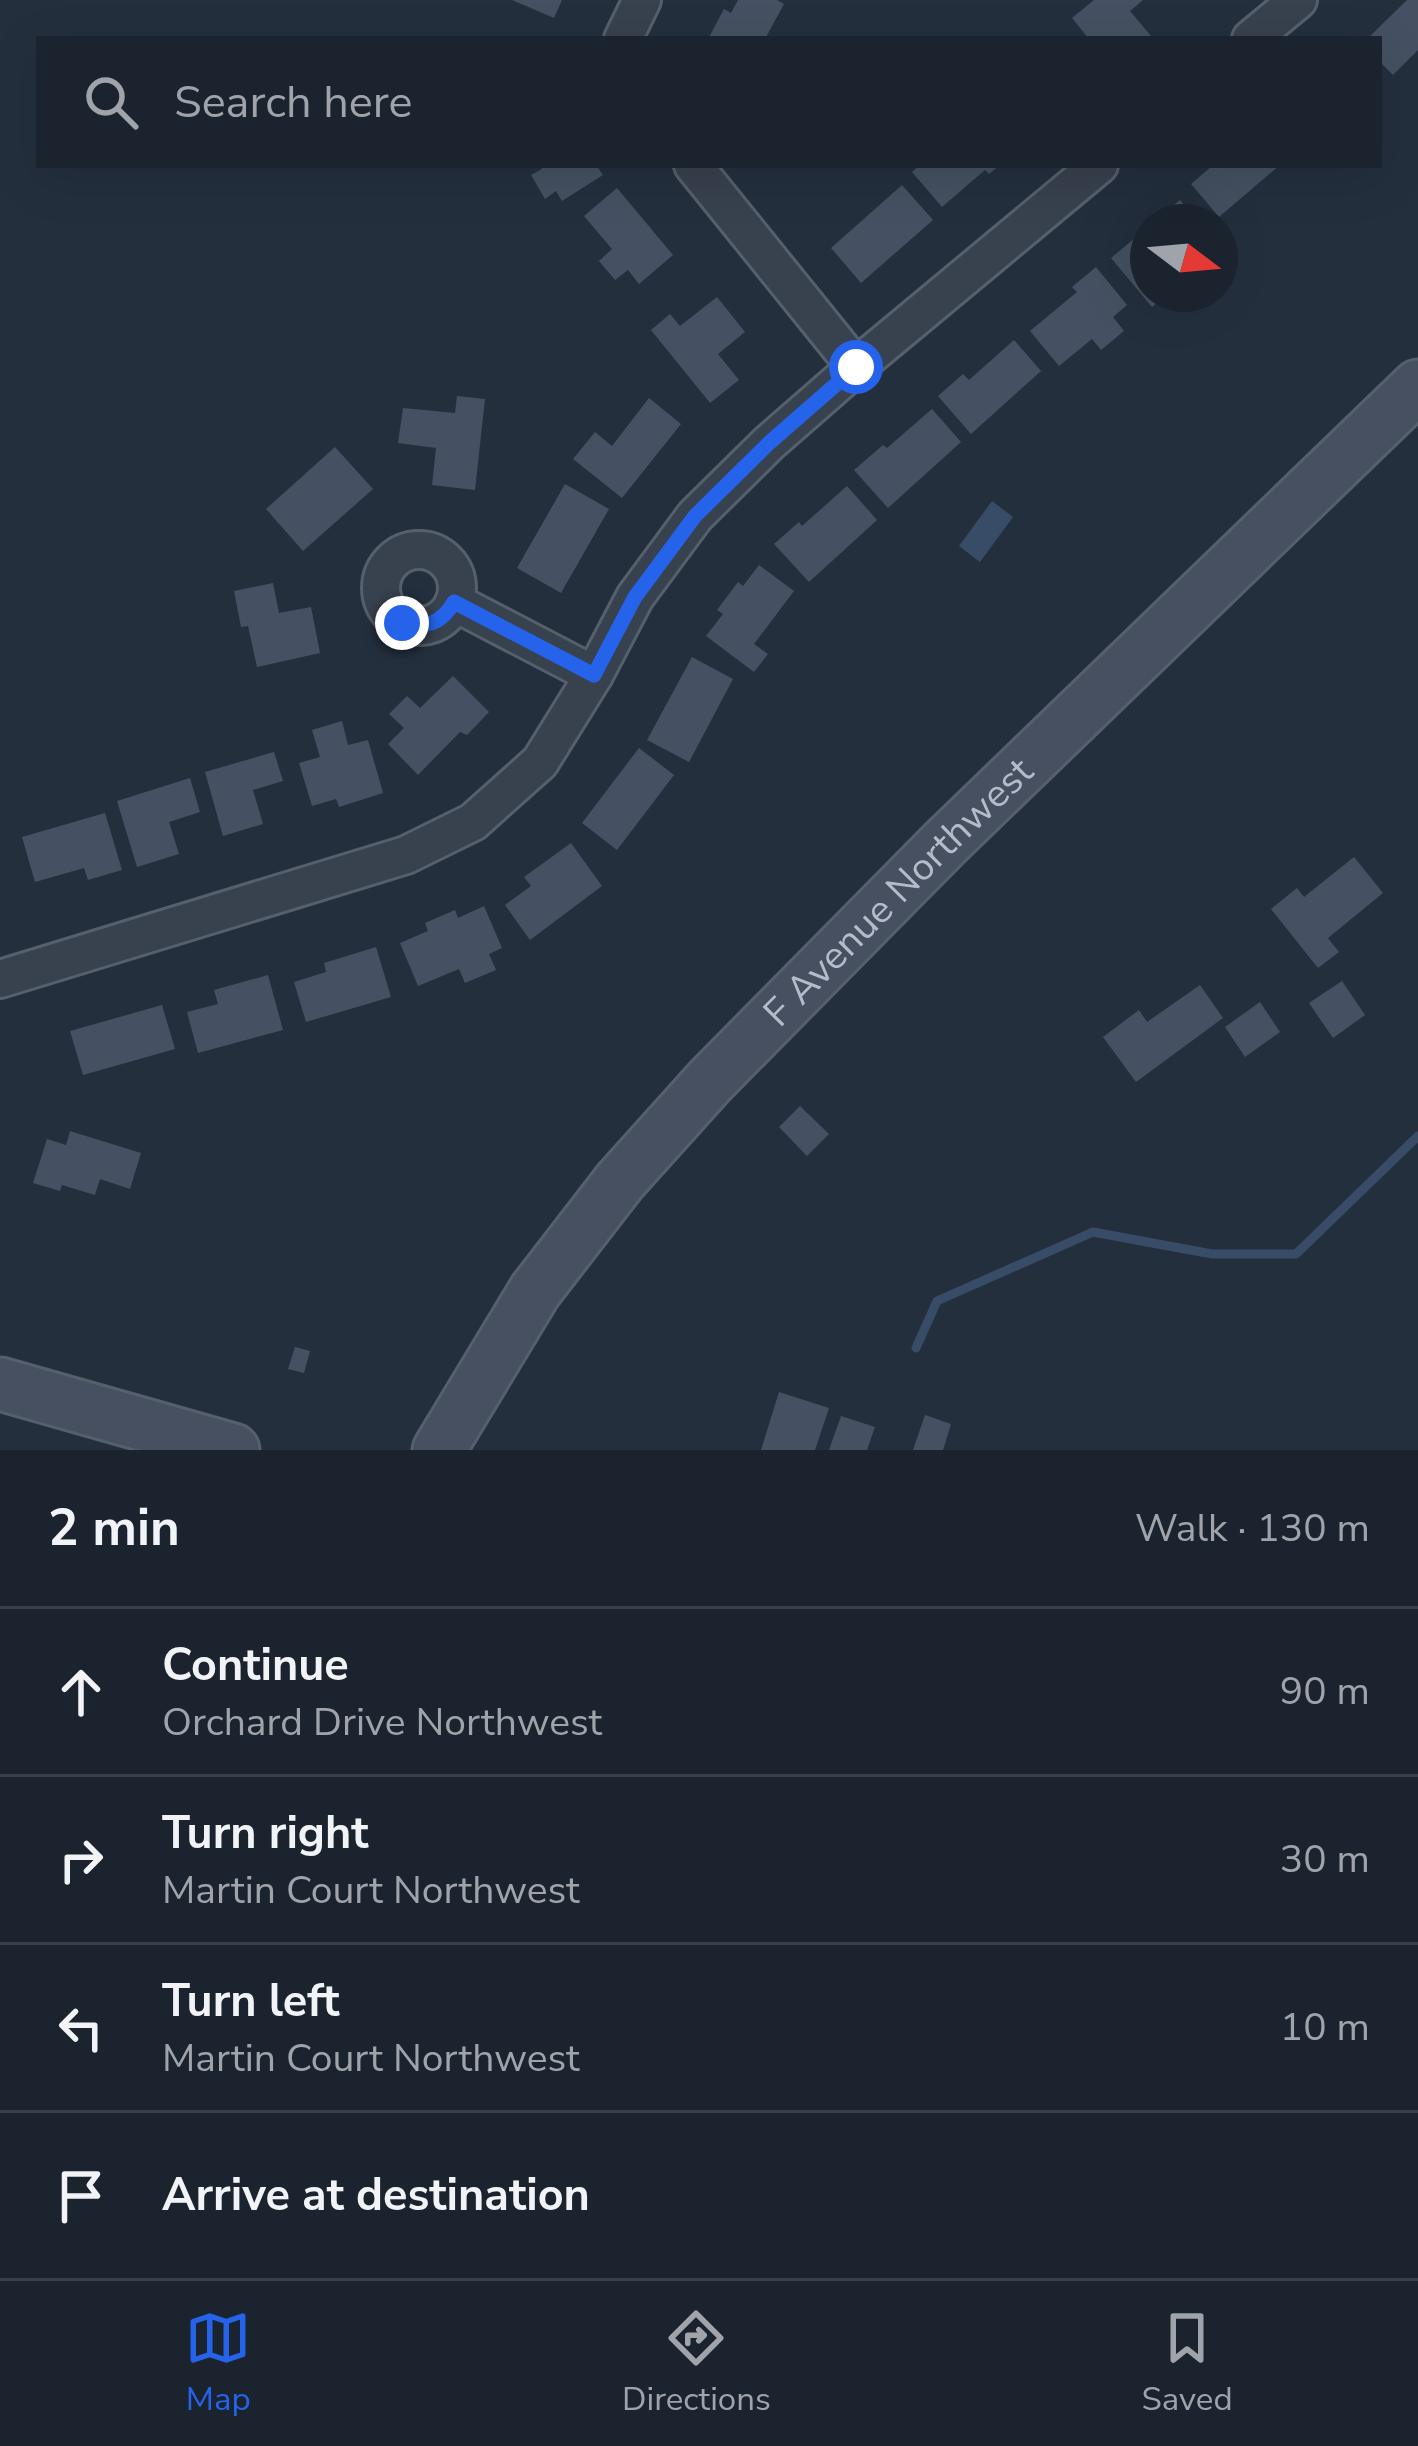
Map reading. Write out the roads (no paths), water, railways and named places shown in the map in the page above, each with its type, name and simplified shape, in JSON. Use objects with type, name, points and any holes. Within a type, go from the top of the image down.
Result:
[{"type":"main road","name":"F Avenue Northwest","points":[[439,1450],[535,1291],[620,1181],[710,1081],[945,843],[1418,386]]},
{"type":"main road","points":[[0,1384],[233,1450]]},
{"type":"street","points":[[624,36],[642,0]]},
{"type":"street","points":[[1255,36],[1298,0]]},
{"type":"street","points":[[695,168],[856,367]]},
{"type":"street","points":[[0,979],[406,855],[473,822],[540,762],[635,597],[695,516],[856,367],[1095,168]]},
{"type":"street","points":[[454,602],[594,675]]},
{"type":"water","points":[[992,501],[1013,517],[980,562],[959,546]]},
{"type":"waterway","points":[[916,1348],[937,1301],[1093,1232],[1212,1254],[1296,1254],[1418,1136]]}]
